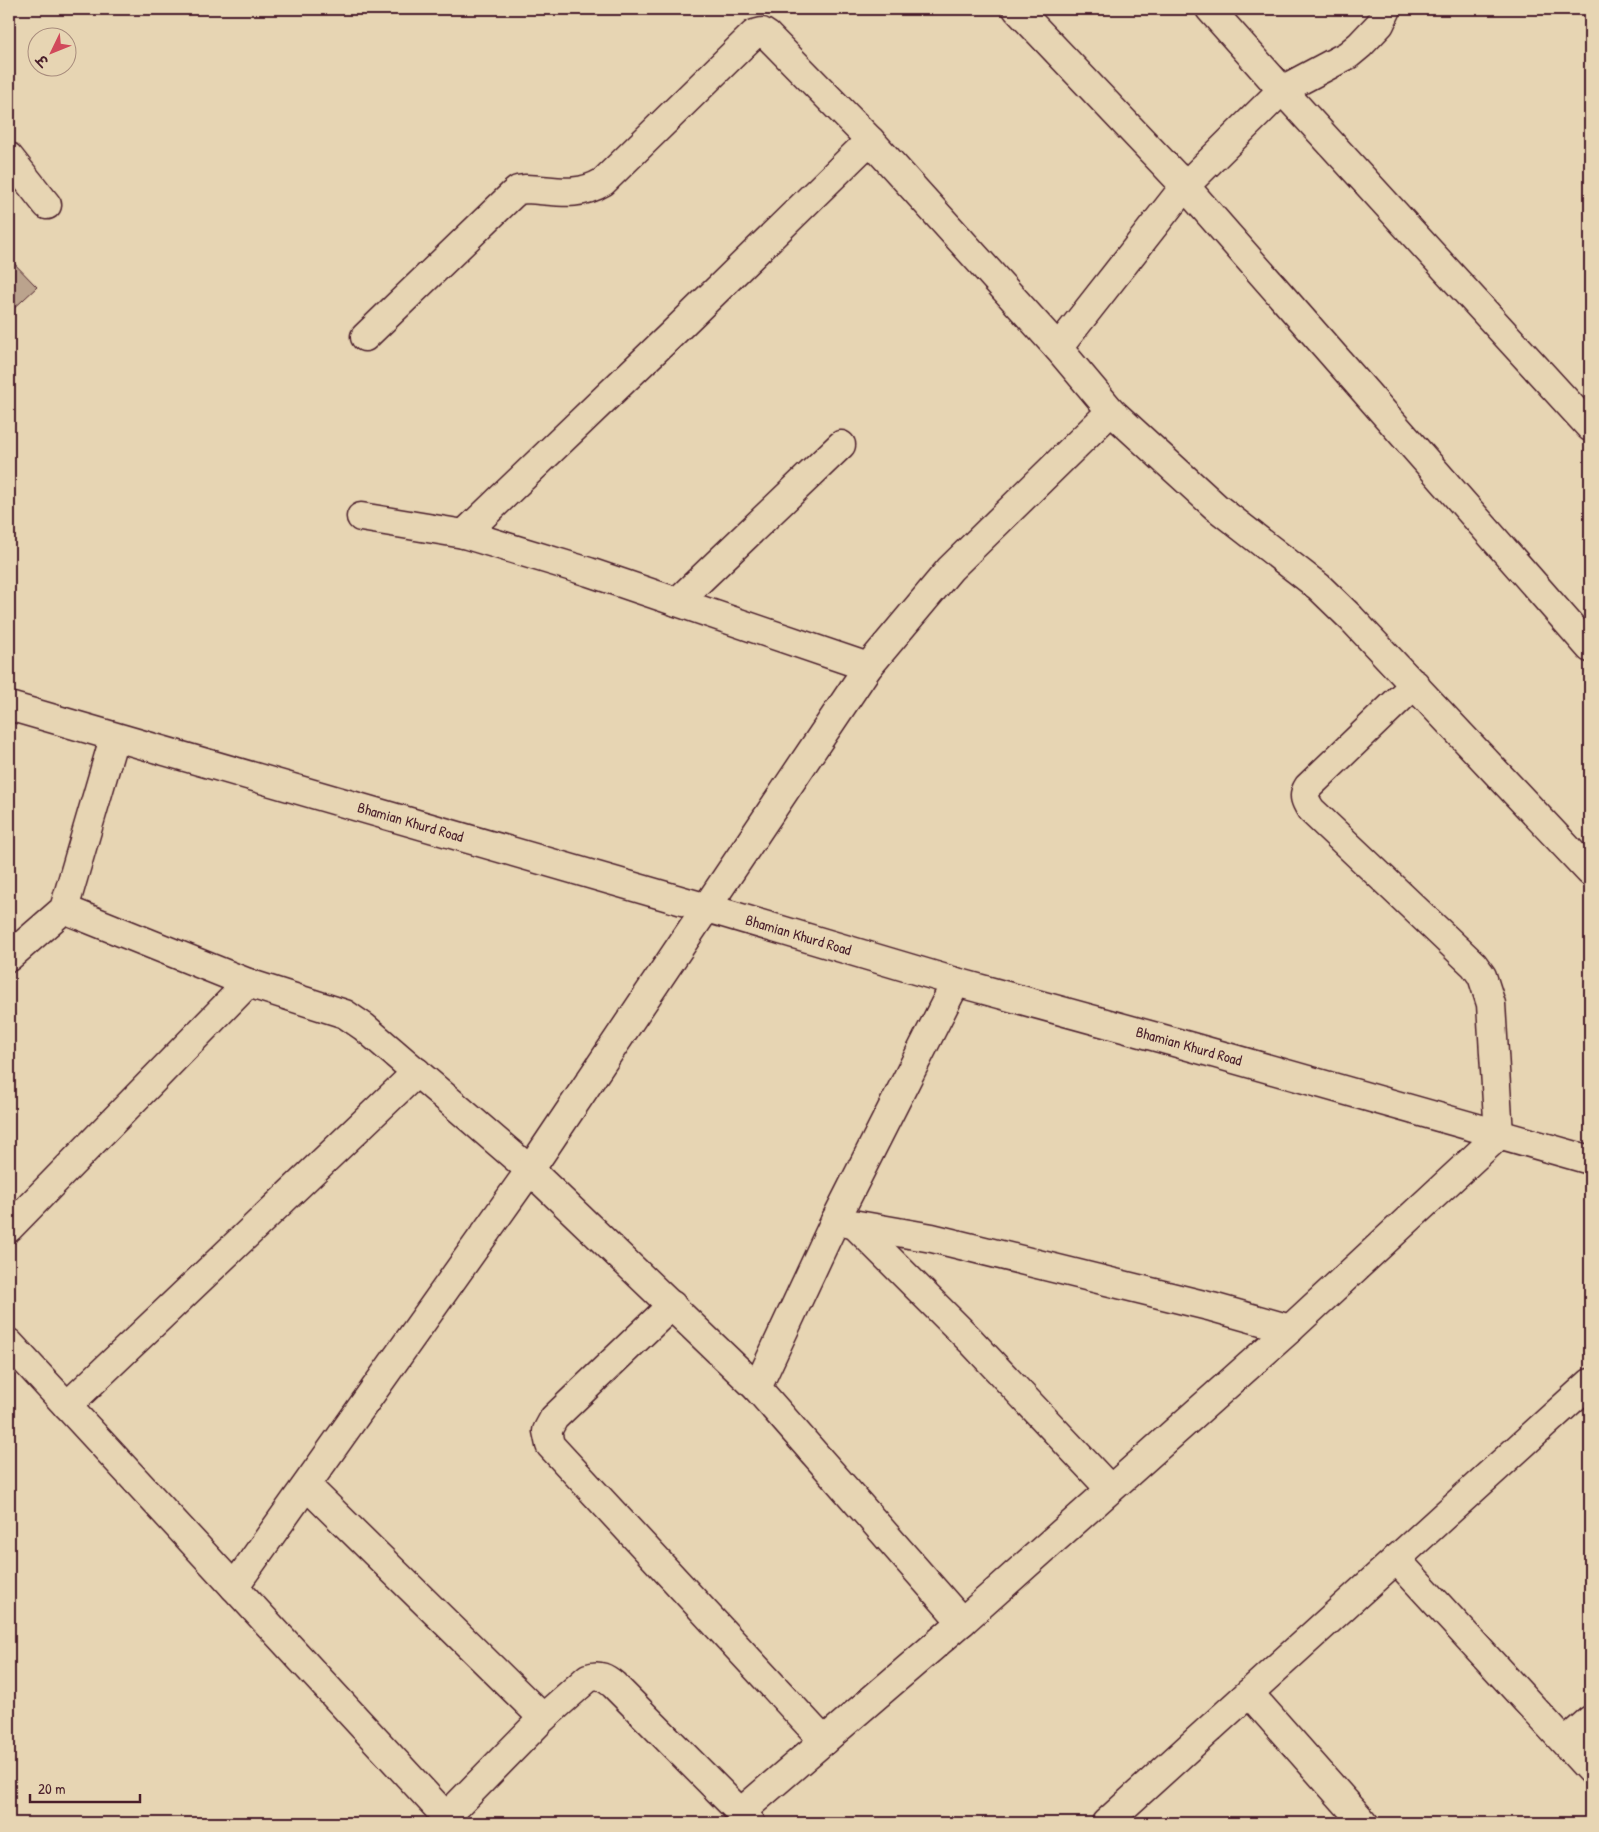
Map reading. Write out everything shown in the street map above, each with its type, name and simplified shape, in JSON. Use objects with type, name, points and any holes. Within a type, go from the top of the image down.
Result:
[{"type":"street","points":[[1017,9],[1185,186],[1590,648]]},
{"type":"street","points":[[1210,9],[1590,427]]},
{"type":"street","points":[[1058,348],[1185,186],[1282,90],[1348,55],[1380,24],[1386,9]]},
{"type":"street","points":[[365,337],[518,190],[552,190],[573,193],[590,190],[602,182],[756,33],[762,32],[870,140],[1058,348],[1110,411],[1216,507],[1319,587],[1415,684],[1590,872]]},
{"type":"street","points":[[464,534],[870,140]]},
{"type":"street","points":[[9,157],[47,205]]},
{"type":"street","points":[[234,1586],[307,1486],[530,1170],[868,667],[950,570],[1110,411]]},
{"type":"street","points":[[677,602],[841,445]]},
{"type":"street","points":[[361,517],[464,534],[589,572],[868,667]]},
{"type":"street","points":[[9,1343],[449,1820],[544,1718],[588,1678],[595,1676],[608,1679],[746,1818],[824,1741],[962,1622],[1290,1329],[1499,1135],[1492,1004],[1482,976],[1474,965],[1312,810],[1304,798],[1308,787],[1415,684]]},
{"type":"street","name":"Bhamian Khurd Road","points":[[9,706],[956,982],[1590,1160]]},
{"type":"street","points":[[9,957],[64,909],[114,738]]},
{"type":"street","points":[[64,909],[248,983],[345,1014],[364,1026],[530,1170],[757,1388],[962,1622]]},
{"type":"street","points":[[757,1388],[845,1223],[956,982]]},
{"type":"street","points":[[9,1228],[248,983]]},
{"type":"street","points":[[67,1406],[417,1072]]},
{"type":"street","points":[[845,1223],[932,1238],[1212,1307],[1290,1329]]},
{"type":"street","points":[[845,1223],[971,1341],[1110,1490]]},
{"type":"street","points":[[672,1305],[554,1418],[547,1431],[550,1445],[824,1741]]},
{"type":"street","points":[[1106,1823],[1590,1383]]},
{"type":"street","points":[[307,1486],[544,1718]]},
{"type":"street","points":[[1396,1559],[1590,1770]]},
{"type":"street","points":[[1249,1693],[1364,1823]]},
{"type":"street","points":[[1565,1742],[1590,1720]]},
{"type":"building","points":[[9,258],[37,287],[9,313]]}]
